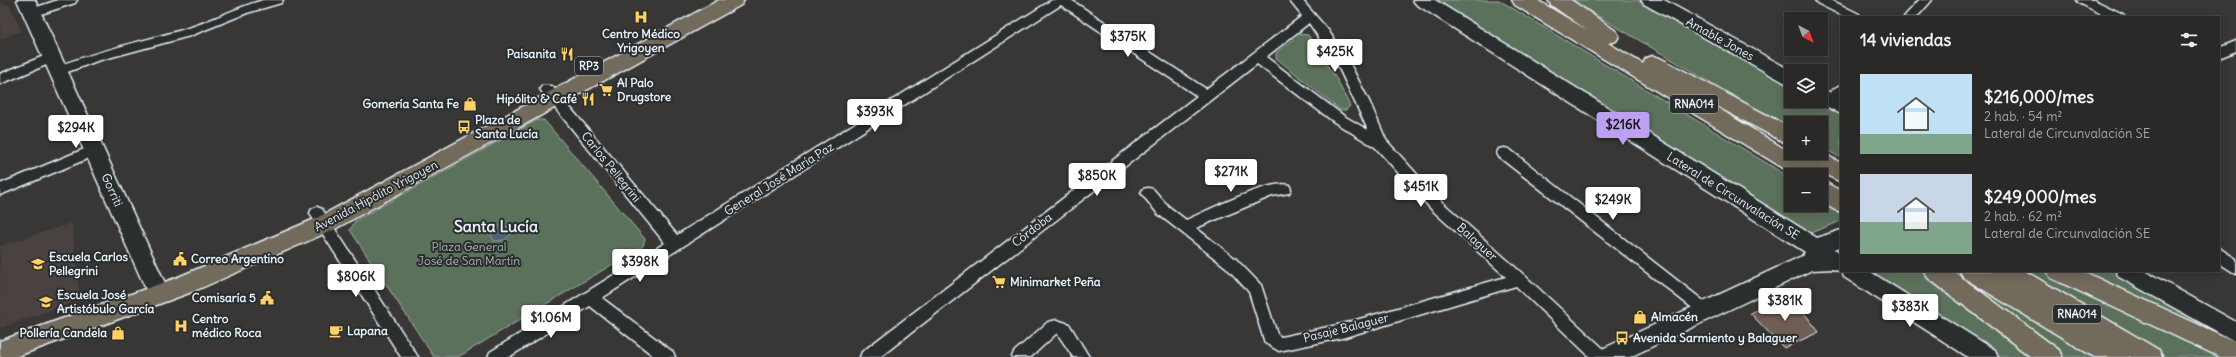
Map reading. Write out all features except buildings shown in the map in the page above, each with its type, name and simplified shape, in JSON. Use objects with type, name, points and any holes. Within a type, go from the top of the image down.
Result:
[{"type":"main road","name":"Avenida Hipólito Yrigoyen","points":[[551,93],[710,0]]},
{"type":"main road","name":"Avenida Hipólito Yrigoyen","points":[[6,347],[157,289],[206,276],[321,218],[551,93],[734,0]]},
{"type":"main road","points":[[1512,0],[1575,32]]},
{"type":"main road","name":"RNA014","points":[[1522,0],[1800,168]]},
{"type":"main road","name":"RNA014","points":[[1548,0],[1784,140]]},
{"type":"main road","points":[[1558,0],[1609,36]]},
{"type":"main road","points":[[1653,62],[1784,134]]},
{"type":"main road","points":[[1723,121],[1791,168]]},
{"type":"main road","points":[[1828,158],[1840,164]]},
{"type":"main road","points":[[1811,160],[1833,188]]},
{"type":"main road","points":[[1937,272],[2050,357]]},
{"type":"main road","name":"RNA014","points":[[1974,272],[2115,357]]},
{"type":"main road","name":"RNA014","points":[[2007,272],[2150,357]]},
{"type":"main road","points":[[2061,272],[2236,353]]},
{"type":"street","points":[[29,6],[71,0]]},
{"type":"street","points":[[0,79],[54,64],[94,57],[186,33],[248,8],[277,0]]},
{"type":"street","points":[[1062,0],[1206,96]]},
{"type":"street","name":"General José María Paz","points":[[496,357],[676,245],[1062,0]]},
{"type":"street","points":[[1295,0],[1310,16],[1339,53],[1362,96],[1380,143]]},
{"type":"street","name":"Lateral de Circunvalación SE","points":[[1422,0],[1833,261]]},
{"type":"street","name":"Amable Jones","points":[[1650,0],[1784,75]]},
{"type":"street","points":[[1821,0],[1853,16]]},
{"type":"street","points":[[1911,16],[1926,0]]},
{"type":"street","points":[[2083,0],[2117,16]]},
{"type":"street","name":"Gorriti","points":[[29,6],[157,289]]},
{"type":"street","name":"Córdoba","points":[[868,357],[1310,16]]},
{"type":"street","points":[[2220,53],[2236,45]]},
{"type":"street","name":"Balaguer","points":[[1257,57],[1340,119],[1380,143],[1437,206],[1601,357]]},
{"type":"street","name":"Carlos Pellegrini","points":[[551,93],[676,245]]},
{"type":"street","points":[[0,190],[94,150]]},
{"type":"street","points":[[1504,153],[1705,310]]},
{"type":"street","points":[[1186,226],[1270,191],[1284,189]]},
{"type":"street","name":"Pasaje Balaguer","points":[[1148,193],[1163,210],[1186,226],[1231,263],[1256,289],[1270,338],[1279,344],[1342,331],[1519,280]]},
{"type":"street","points":[[321,218],[410,357]]},
{"type":"street","points":[[1608,357],[1705,310],[1833,261],[1822,245],[1840,238]]},
{"type":"street","points":[[2220,255],[2236,268]]},
{"type":"street","name":"Lateral de Circunvalación SE","points":[[1851,272],[1987,357]]},
{"type":"street","points":[[2129,272],[2236,333]]},
{"type":"street","points":[[591,298],[667,357]]},
{"type":"street","points":[[1020,357],[1053,327],[1057,326],[1064,329],[1081,357]]},
{"type":"shaded area","points":[[1,3],[10,6],[21,31],[0,39]]},
{"type":"shaded area","name":"Escuela Carlos Pellegrini","points":[[72,223],[80,300],[0,328],[0,246]]},
{"type":"green space","points":[[1434,0],[1499,0],[1784,174],[1784,212],[1828,212],[1828,204],[1840,213],[1840,221],[1808,234]]},
{"type":"green space","points":[[1571,0],[1637,0],[1784,82],[1784,108],[1828,108],[1828,107],[1840,113],[1840,157],[1828,151],[1828,116],[1784,116],[1784,126]]},
{"type":"green space","points":[[1300,34],[1308,35],[1337,80],[1350,106],[1346,110],[1340,110],[1276,58],[1276,53]]},
{"type":"green space","name":"Plaza General José de San Martín","points":[[537,120],[544,120],[645,239],[643,246],[458,357],[434,357],[350,230],[355,221]]},
{"type":"green space","points":[[1871,272],[1926,272],[2039,357],[1996,357]]},
{"type":"green space","points":[[1957,272],[2097,357],[2055,357],[1947,273]]},
{"type":"green space","points":[[2022,272],[2052,272],[2235,357],[2166,357]]},
{"type":"green space","points":[[2075,272],[2118,272],[2236,338],[2236,347]]},
{"type":"water","points":[[500,226],[509,227],[511,234],[504,240],[494,241],[491,235],[494,229]]},
{"type":"place","name":"Centro Médico Yrigoyen","points":[[641,17]]},
{"type":"place","name":"Paisanita","points":[[567,54]]},
{"type":"place","name":"Al Palo Drugstore","points":[[606,90]]},
{"type":"place","name":"Hipólito & Café","points":[[588,99]]},
{"type":"place","name":"Gomería Santa Fe","points":[[470,104]]},
{"type":"place","name":"Plaza de Santa Lucía","points":[[464,127]]},
{"type":"place","name":"Correo Argentino","points":[[180,259]]},
{"type":"place","name":"Escuela Carlos Pellegrini","points":[[38,264]]},
{"type":"place","name":"Minimarket Peña","points":[[999,282]]},
{"type":"place","name":"Comisaría 5","points":[[267,298]]},
{"type":"place","name":"Escuela José Artistóbulo García","points":[[46,302]]},
{"type":"place","name":"Almacén","points":[[1640,317]]},
{"type":"place","name":"Centro médico Roca","points":[[181,326]]},
{"type":"place","name":"Lapana","points":[[336,331]]},
{"type":"place","name":"Pollería Candela","points":[[118,333]]},
{"type":"place","name":"Avenida Sarmiento y Balaguer","points":[[1622,338]]},
{"type":"district","name":"Santa Lucía","points":[[496,226]]}]
